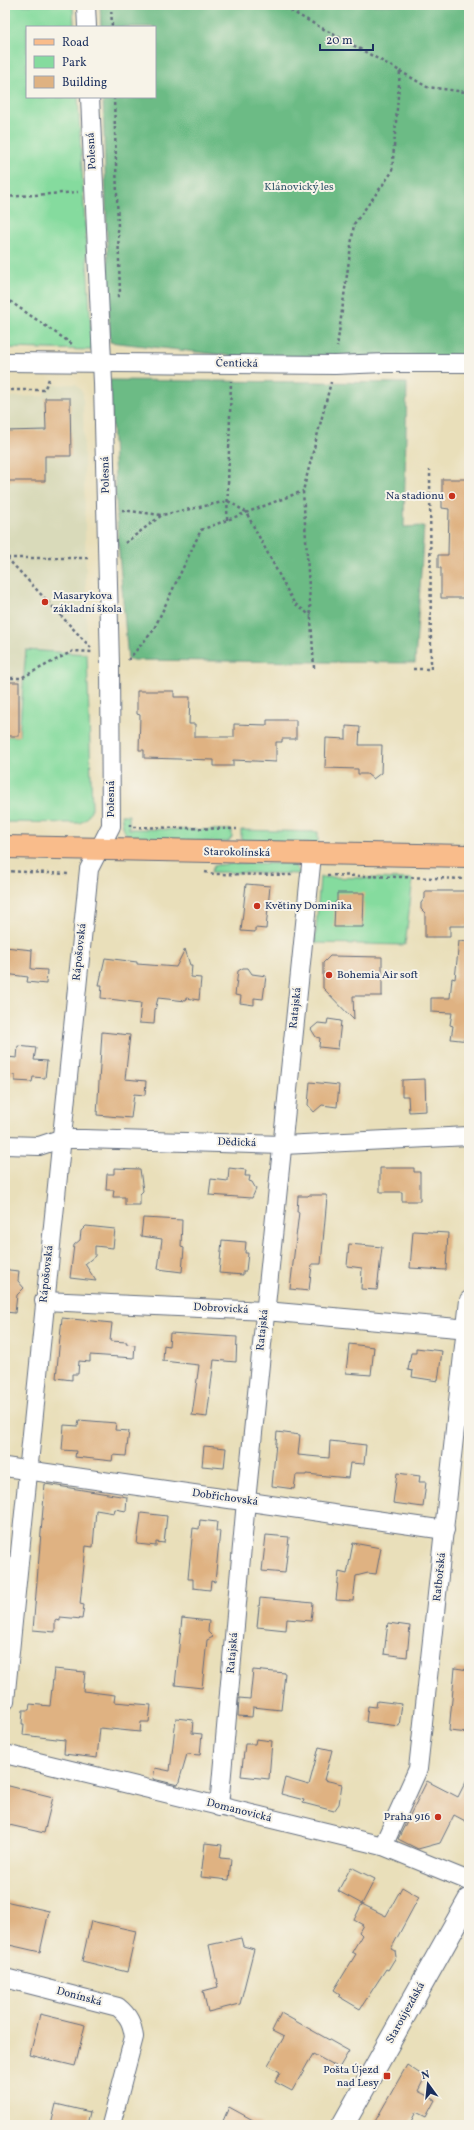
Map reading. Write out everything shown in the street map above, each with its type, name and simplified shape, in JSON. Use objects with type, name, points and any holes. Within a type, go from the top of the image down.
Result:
[{"type":"main road","name":"Starokolínská","points":[[5,848],[312,855],[469,856]]},
{"type":"street","points":[[86,5],[87,26]]},
{"type":"street","name":"Polesná","points":[[90,98],[100,317],[95,362],[106,508],[101,557],[111,826],[98,849]]},
{"type":"street","name":"Čentická","points":[[5,362],[335,365],[385,363],[469,363]]},
{"type":"street","name":"Rápošovská","points":[[5,1701],[88,870],[98,849]]},
{"type":"street","name":"Ratajská","points":[[220,1806],[246,1501],[312,855]]},
{"type":"street","name":"Dědická","points":[[5,1145],[39,1146],[60,1139],[282,1145],[469,1136]]},
{"type":"street","name":"Ratbořská","points":[[383,1846],[418,1769],[468,1328],[469,1300]]},
{"type":"street","name":"Dobrovická","points":[[44,1301],[265,1311],[468,1328]]},
{"type":"street","name":"Dobřichovská","points":[[5,1467],[445,1530]]},
{"type":"street","name":"Domanovická","points":[[5,1754],[383,1846],[469,1881]]},
{"type":"street","name":"Staroújezdská","points":[[343,2125],[469,1900]]},
{"type":"street","name":"Donínská","points":[[5,1978],[118,2007],[126,2014],[132,2023],[134,2037],[111,2125]]},
{"type":"path","points":[[111,5],[112,26]]},
{"type":"path","points":[[280,5],[427,87],[466,92],[469,95]]},
{"type":"path","points":[[314,668],[303,491],[335,365],[354,224],[392,172],[400,71]]},
{"type":"path","points":[[100,317],[120,294],[114,98]]},
{"type":"path","points":[[5,197],[94,191]]},
{"type":"path","points":[[5,298],[84,352],[95,362]]},
{"type":"path","points":[[5,390],[44,390],[50,377]]},
{"type":"path","points":[[227,520],[231,380]]},
{"type":"path","points":[[413,669],[431,669],[430,470]]},
{"type":"path","points":[[124,665],[153,631],[201,530],[303,491]]},
{"type":"path","points":[[106,508],[162,515],[228,501],[246,512],[294,603],[311,616]]},
{"type":"path","points":[[6,558],[101,557],[162,515]]},
{"type":"path","points":[[5,678],[21,678],[73,651],[95,652],[6,558]]},
{"type":"path","points":[[130,819],[130,827],[237,829]]},
{"type":"path","points":[[5,871],[69,873],[77,877],[77,881],[87,881]]},
{"type":"path","points":[[200,871],[214,874],[295,876]]},
{"type":"path","points":[[321,875],[469,879]]},
{"type":"shaded area","name":"Masarykova základní škola","points":[[76,384],[83,393],[87,654],[92,808],[87,818],[80,823],[5,822],[5,397],[43,396],[50,385]]},
{"type":"green space","points":[[5,5],[73,5],[74,26],[26,26],[26,98],[78,98],[92,350],[5,348]]},
{"type":"green space","name":"Klánovický les","points":[[100,5],[469,5],[469,358],[240,357],[110,342],[103,98],[156,98],[156,26],[101,26]]},
{"type":"green space","points":[[110,380],[407,383],[404,527],[424,526],[415,663],[128,660],[118,540]]},
{"type":"green space","points":[[26,650],[87,654],[92,808],[87,818],[80,823],[5,822],[5,736],[19,736]]},
{"type":"green space","points":[[121,815],[129,815],[129,829],[232,830],[232,837],[228,842],[133,841],[124,831]]},
{"type":"green space","points":[[241,830],[318,832],[318,844],[244,843],[241,838]]},
{"type":"green space","points":[[240,863],[293,864],[301,874],[211,872],[214,866],[217,865]]},
{"type":"green space","points":[[320,877],[413,879],[405,945],[315,943]]},
{"type":"building","points":[[45,398],[70,398],[71,456],[45,456],[45,481],[5,481],[5,431],[46,430]]},
{"type":"building","points":[[442,479],[466,479],[465,598],[441,598],[441,568],[438,568],[438,555],[448,555],[449,509],[442,508]]},
{"type":"building","points":[[5,682],[19,682],[19,736],[5,736]]},
{"type":"building","points":[[137,691],[174,691],[174,697],[190,697],[189,724],[195,724],[195,737],[234,737],[234,724],[267,725],[267,720],[296,720],[296,739],[282,739],[282,742],[276,742],[276,762],[233,760],[233,766],[214,766],[214,760],[144,758],[144,750],[139,750],[140,715],[137,714]]},
{"type":"building","points":[[346,726],[360,727],[359,745],[382,745],[381,773],[373,779],[367,774],[358,774],[358,769],[325,768],[326,738],[346,739]]},
{"type":"building","points":[[246,884],[270,886],[266,929],[255,928],[255,932],[241,931]]},
{"type":"building","points":[[425,891],[469,891],[469,926],[450,926],[450,937],[425,937],[425,913],[421,909],[421,903],[425,898]]},
{"type":"building","points":[[337,893],[364,893],[363,927],[334,927],[335,902],[337,902]]},
{"type":"building","points":[[459,941],[469,942],[469,1041],[451,1039],[453,1026],[450,1025],[452,1013],[431,1012],[431,998],[450,998],[452,978],[455,979]]},
{"type":"building","points":[[5,947],[32,950],[31,969],[47,970],[46,984],[27,982],[28,977],[5,974]]},
{"type":"building","points":[[185,949],[190,965],[192,965],[191,977],[201,978],[199,1000],[186,998],[186,1001],[158,998],[154,1024],[139,1023],[141,1003],[101,998],[102,985],[99,985],[105,958],[137,962],[137,964],[176,967]]},
{"type":"building","points":[[330,956],[382,957],[382,996],[353,996],[354,1020],[323,988],[323,963]]},
{"type":"building","points":[[243,968],[248,968],[252,974],[266,976],[263,999],[254,998],[254,1005],[240,1003],[241,996],[235,995],[238,971]]},
{"type":"building","points":[[328,1019],[341,1021],[338,1049],[319,1047],[320,1038],[316,1037],[311,1029],[318,1023],[327,1024]]},
{"type":"building","points":[[102,1032],[130,1035],[125,1079],[146,1081],[145,1095],[134,1094],[131,1118],[97,1115]]},
{"type":"building","points":[[18,1046],[36,1048],[34,1060],[47,1061],[45,1078],[33,1077],[32,1082],[15,1081],[15,1075],[6,1074],[7,1057],[17,1058]]},
{"type":"building","points":[[425,1079],[426,1111],[409,1112],[408,1096],[402,1096],[402,1080]]},
{"type":"building","points":[[310,1082],[339,1085],[337,1107],[322,1105],[314,1112],[308,1105]]},
{"type":"building","points":[[114,1168],[140,1169],[143,1191],[140,1194],[140,1205],[125,1205],[125,1197],[113,1197],[114,1190],[106,1190],[107,1174],[114,1174]]},
{"type":"building","points":[[229,1168],[246,1170],[245,1176],[250,1176],[249,1181],[252,1182],[256,1189],[252,1198],[209,1195],[211,1179],[228,1181]]},
{"type":"building","points":[[380,1168],[414,1168],[414,1172],[420,1172],[420,1201],[402,1201],[402,1192],[380,1192]]},
{"type":"building","points":[[326,1195],[327,1197],[321,1264],[312,1264],[309,1291],[290,1289],[299,1212],[297,1212],[298,1196]]},
{"type":"building","points":[[143,1218],[182,1220],[181,1247],[184,1248],[182,1272],[158,1269],[162,1239],[141,1236]]},
{"type":"building","points":[[86,1226],[115,1229],[113,1248],[95,1246],[95,1256],[85,1264],[96,1281],[70,1278],[74,1245],[80,1240],[81,1231]]},
{"type":"building","points":[[413,1231],[448,1233],[446,1270],[410,1268]]},
{"type":"building","points":[[222,1240],[246,1242],[245,1253],[248,1253],[246,1271],[243,1271],[243,1275],[219,1273]]},
{"type":"building","points":[[349,1244],[382,1247],[377,1290],[361,1289],[362,1268],[347,1266]]},
{"type":"building","points":[[5,1265],[9,1270],[19,1271],[18,1281],[24,1288],[17,1295],[15,1313],[5,1312]]},
{"type":"building","points":[[62,1318],[112,1323],[110,1341],[127,1342],[126,1344],[135,1345],[134,1358],[90,1355],[90,1362],[79,1361],[78,1374],[72,1374],[72,1380],[56,1378]]},
{"type":"building","points":[[170,1333],[237,1337],[236,1362],[214,1360],[207,1417],[192,1415],[199,1365],[163,1361],[164,1345],[169,1346]]},
{"type":"building","points":[[349,1344],[374,1347],[371,1375],[346,1373]]},
{"type":"building","points":[[416,1348],[442,1351],[438,1381],[412,1377],[413,1371],[408,1370],[411,1353],[416,1353]]},
{"type":"building","points":[[79,1420],[116,1423],[115,1430],[129,1431],[126,1456],[113,1455],[112,1461],[75,1457],[76,1451],[62,1450],[64,1425],[78,1426]]},
{"type":"building","points":[[277,1432],[300,1435],[298,1455],[329,1458],[330,1441],[366,1445],[364,1464],[350,1463],[348,1478],[306,1474],[296,1475],[294,1489],[272,1486]]},
{"type":"building","points":[[204,1446],[226,1448],[224,1468],[202,1466]]},
{"type":"building","points":[[397,1473],[420,1476],[419,1482],[426,1482],[423,1507],[393,1503]]},
{"type":"building","points":[[45,1484],[127,1497],[126,1511],[115,1509],[114,1513],[96,1510],[93,1547],[86,1546],[80,1604],[84,1605],[82,1619],[60,1617],[60,1621],[55,1620],[55,1632],[33,1630]]},
{"type":"building","points":[[141,1513],[167,1516],[164,1543],[156,1542],[156,1546],[137,1544]]},
{"type":"building","points":[[200,1520],[217,1522],[216,1531],[220,1531],[215,1582],[211,1581],[210,1590],[193,1588],[193,1579],[188,1579],[193,1528],[199,1529]]},
{"type":"building","points":[[266,1535],[289,1537],[285,1573],[262,1571]]},
{"type":"building","points":[[353,1543],[381,1548],[376,1574],[368,1573],[356,1576],[353,1601],[336,1600],[339,1572],[347,1574]]},
{"type":"building","points":[[260,1598],[313,1603],[311,1621],[287,1619],[286,1630],[257,1627]]},
{"type":"building","points":[[182,1618],[209,1621],[208,1632],[213,1637],[207,1640],[202,1688],[175,1685]]},
{"type":"building","points":[[388,1623],[410,1626],[407,1657],[384,1654]]},
{"type":"building","points":[[455,1668],[469,1670],[469,1733],[449,1731]]},
{"type":"building","points":[[54,1669],[85,1672],[83,1691],[115,1695],[114,1702],[151,1705],[149,1722],[141,1722],[140,1732],[100,1728],[97,1758],[64,1754],[65,1740],[23,1735],[23,1710],[29,1710],[30,1704],[50,1706]]},
{"type":"building","points":[[253,1670],[285,1673],[281,1710],[253,1707],[252,1717],[238,1716],[239,1698],[250,1699]]},
{"type":"building","points":[[377,1701],[402,1704],[399,1726],[366,1722],[368,1706],[376,1707]]},
{"type":"building","points":[[176,1718],[193,1720],[192,1733],[202,1734],[200,1755],[187,1754],[178,1785],[153,1779],[155,1768],[170,1771]]},
{"type":"building","points":[[256,1739],[272,1741],[269,1779],[241,1776],[245,1744],[255,1744]]},
{"type":"building","points":[[319,1747],[332,1750],[324,1780],[342,1784],[339,1804],[334,1811],[303,1803],[304,1800],[281,1794],[285,1778],[309,1785]]},
{"type":"building","points":[[469,1775],[469,1823],[454,1815],[440,1843],[418,1849],[398,1839],[427,1781],[458,1797]]},
{"type":"building","points":[[5,1785],[53,1797],[44,1833],[5,1824]]},
{"type":"building","points":[[205,1843],[222,1845],[220,1858],[231,1859],[229,1880],[201,1877]]},
{"type":"building","points":[[351,1867],[375,1879],[362,1904],[338,1891]]},
{"type":"building","points":[[402,1887],[419,1897],[391,1949],[395,1951],[396,1957],[388,1970],[386,1969],[360,2009],[338,1996],[340,1994],[334,1990],[356,1954],[352,1952],[362,1935],[359,1932],[363,1925],[354,1920],[362,1904],[386,1916]]},
{"type":"building","points":[[5,1901],[49,1911],[40,1952],[5,1944]]},
{"type":"building","points":[[91,1921],[136,1931],[127,1972],[82,1961]]},
{"type":"building","points":[[241,1938],[243,1946],[254,1949],[240,2004],[208,2012],[203,1991],[218,1987],[209,1945]]},
{"type":"building","points":[[281,2013],[349,2051],[339,2068],[313,2054],[292,2091],[275,2082],[280,2072],[268,2065],[284,2037],[272,2031]]},
{"type":"building","points":[[40,2014],[85,2025],[75,2066],[30,2055]]},
{"type":"building","points":[[407,2065],[425,2077],[418,2091],[435,2100],[426,2117],[416,2112],[409,2125],[373,2125]]},
{"type":"building","points":[[56,2104],[90,2112],[87,2125],[51,2125]]},
{"type":"building","points":[[229,2107],[262,2125],[231,2125],[223,2121]]},
{"type":"place","name":"Na stadionu","points":[[452,496]]},
{"type":"place","name":"Masarykova základní škola","points":[[45,602]]},
{"type":"place","name":"Květiny Dominika","points":[[257,906]]},
{"type":"place","name":"Bohemia Air soft","points":[[329,975]]},
{"type":"place","name":"Praha 916","points":[[438,1817]]},
{"type":"place","name":"Pošta Újezd nad Lesy","points":[[387,2076]]}]
